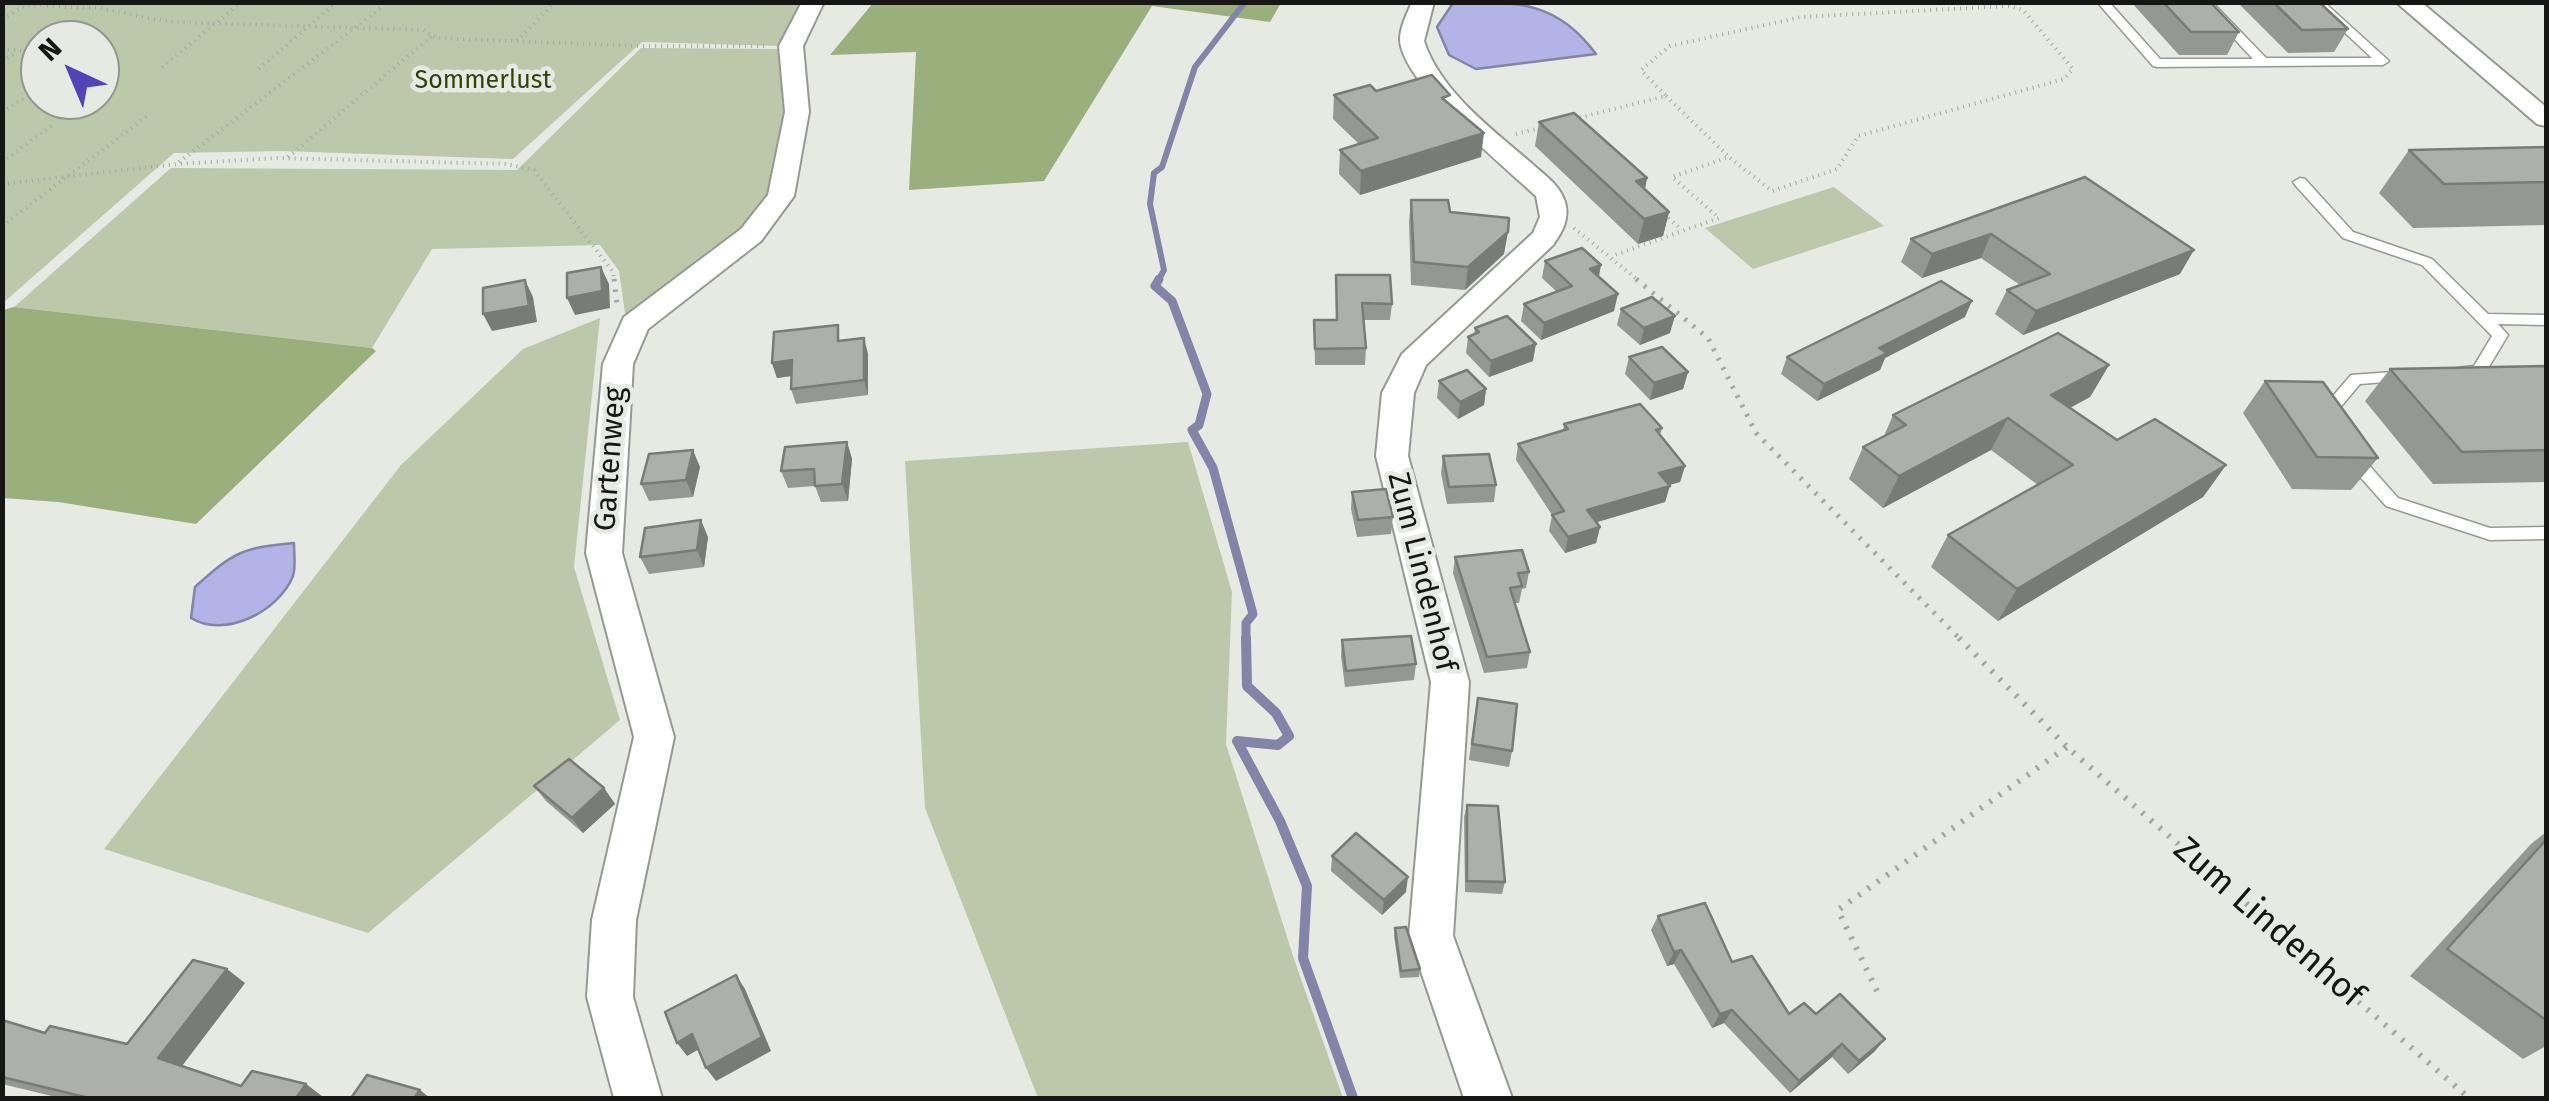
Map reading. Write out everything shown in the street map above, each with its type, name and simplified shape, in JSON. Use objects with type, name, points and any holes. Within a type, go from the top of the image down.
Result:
[{"type":"street","points":[[635,324],[751,234],[781,196],[797,112],[791,46],[812,2]]},
{"type":"street","points":[[1423,2],[1412,42],[1422,69],[1548,194],[1554,217]]},
{"type":"street","points":[[2407,2],[2546,119]]},
{"type":"street","name":"Zum Lindenhof","points":[[1488,1098],[1431,936],[1450,682],[1392,456],[1398,393],[1413,362],[1440,332],[1543,239],[1554,217]]},
{"type":"street","name":"Gartenweg","points":[[635,324],[618,364],[604,554],[654,736],[614,920],[610,997],[638,1098]]},
{"type":"lane","points":[[2102,2],[2158,63],[2383,62],[2317,2]]},
{"type":"lane","points":[[2205,2],[2263,62]]},
{"type":"lane","points":[[2300,182],[2348,235],[2427,262],[2500,335],[2479,371],[2356,379],[2319,421],[2332,435]]},
{"type":"lane","points":[[2484,319],[2546,320]]},
{"type":"lane","points":[[2344,448],[2392,502],[2490,534],[2546,533]]},
{"type":"path","points":[[162,66],[241,2]]},
{"type":"path","points":[[517,41],[555,2]]},
{"type":"path","points":[[2,19],[26,5],[46,4],[98,8],[171,22],[423,30],[432,36],[517,41],[791,46]]},
{"type":"path","points":[[259,69],[334,5]]},
{"type":"path","points":[[2009,6],[2023,10],[2073,69],[2064,78],[1858,136],[1837,169],[1772,190],[1729,157],[1666,96],[1641,70],[1670,46],[1801,17],[2009,6]]},
{"type":"path","points":[[177,164],[382,7]]},
{"type":"path","points":[[286,158],[432,36]]},
{"type":"path","points":[[2,49],[20,50]]},
{"type":"path","points":[[2,61],[20,50]]},
{"type":"path","points":[[1561,122],[1666,96]]},
{"type":"path","points":[[2,226],[150,114]]},
{"type":"path","points":[[2,162],[54,124]]},
{"type":"path","points":[[1494,140],[1544,127]]},
{"type":"path","points":[[1612,256],[1720,218],[1672,177],[1729,157]]},
{"type":"path","points":[[2,184],[177,164],[286,158],[507,164],[534,170],[614,272],[618,311],[635,324]]},
{"type":"path","points":[[1656,207],[1682,231]]},
{"type":"path","name":"Zum Lindenhof","points":[[1554,217],[1612,256],[1708,338],[1756,433],[2067,747],[2469,1098]]},
{"type":"path","points":[[1877,991],[1838,910],[2067,747]]},
{"type":"green space","points":[[873,2],[1281,3],[1270,22],[1152,6],[1044,181],[909,190],[916,52],[830,55]]},
{"type":"green space","name":"Sommerlust","points":[[3,3],[806,3],[780,46],[642,42],[513,159],[282,151],[174,153],[3,303]]},
{"type":"green space","points":[[641,48],[781,49],[791,112],[774,198],[743,236],[636,315],[625,313],[619,271],[600,245],[432,249],[372,348],[14,307],[171,168],[517,170]]},
{"type":"green space","points":[[1834,187],[1884,226],[1753,269],[1705,228]]},
{"type":"green space","points":[[14,307],[376,351],[196,524],[58,502],[3,498],[3,310]]},
{"type":"green space","points":[[600,318],[574,567],[620,720],[368,933],[104,849],[401,465],[523,349]]},
{"type":"green space","points":[[1188,442],[1232,592],[1226,744],[1343,1098],[1038,1098],[925,808],[905,461]]},
{"type":"water","points":[[1453,3],[1534,8],[1566,23],[1596,54],[1476,69],[1449,55],[1437,27]]},
{"type":"water","points":[[294,543],[293,576],[286,589],[264,610],[235,623],[219,625],[191,618],[195,587],[219,566],[250,550]]},
{"type":"building","points":[[2163,2],[2210,2],[2239,32],[2191,32]]},
{"type":"building","points":[[2273,2],[2319,2],[2348,29],[2302,30]]},
{"type":"building","points":[[1432,75],[1450,95],[1442,98],[1484,133],[1361,171],[1340,150],[1378,138],[1334,95],[1370,85],[1376,91]]},
{"type":"building","points":[[1574,113],[1647,178],[1636,181],[1669,212],[1644,219],[1539,122]]},
{"type":"building","points":[[2546,147],[2546,182],[2444,184],[2409,150]]},
{"type":"building","points":[[2085,177],[2194,250],[2036,311],[2007,290],[2050,274],[1991,234],[1932,254],[1911,239]]},
{"type":"building","points":[[1411,200],[1448,200],[1450,212],[1509,218],[1508,232],[1468,267],[1414,262]]},
{"type":"building","points":[[1582,248],[1601,265],[1590,269],[1618,294],[1544,323],[1524,304],[1572,286],[1545,261]]},
{"type":"building","points":[[601,267],[602,291],[567,298],[567,273]]},
{"type":"building","points":[[1336,275],[1390,275],[1392,304],[1362,303],[1366,348],[1315,349],[1314,320],[1337,320]]},
{"type":"building","points":[[525,280],[529,306],[483,314],[483,288]]},
{"type":"building","points":[[1941,281],[1972,301],[1879,348],[1887,353],[1824,384],[1787,357]]},
{"type":"building","points":[[1652,297],[1675,316],[1644,328],[1621,309]]},
{"type":"building","points":[[1507,316],[1536,344],[1491,361],[1468,337],[1479,332],[1475,328]]},
{"type":"building","points":[[838,325],[838,341],[864,338],[864,380],[791,389],[792,360],[772,363],[774,332]]},
{"type":"building","points":[[2058,333],[2109,365],[2051,395],[2117,440],[2155,419],[2226,465],[2017,589],[1948,535],[2073,465],[2008,418],[1899,476],[1863,447],[1906,425],[1893,415]]},
{"type":"building","points":[[1662,347],[1688,372],[1654,383],[1629,357]]},
{"type":"building","points":[[2546,366],[2546,450],[2462,452],[2390,369]]},
{"type":"building","points":[[1467,370],[1486,389],[1460,402],[1439,381]]},
{"type":"building","points":[[2265,381],[2323,382],[2378,458],[2317,457]]},
{"type":"building","points":[[1640,404],[1662,428],[1656,430],[1685,466],[1659,473],[1670,486],[1587,510],[1600,527],[1568,537],[1552,515],[1564,511],[1518,444],[1568,429],[1564,424]]},
{"type":"building","points":[[847,442],[842,484],[815,486],[814,469],[781,471],[785,447]]},
{"type":"building","points":[[693,450],[686,480],[641,484],[649,454]]},
{"type":"building","points":[[1489,454],[1496,485],[1449,487],[1443,456]]},
{"type":"building","points":[[1386,489],[1393,517],[1358,520],[1352,492]]},
{"type":"building","points":[[701,520],[697,550],[640,557],[645,528]]},
{"type":"building","points":[[1522,550],[1529,572],[1518,573],[1522,586],[1510,588],[1530,652],[1487,657],[1455,557]]},
{"type":"building","points":[[1411,636],[1416,664],[1346,671],[1342,640]]},
{"type":"building","points":[[1478,698],[1517,704],[1512,751],[1472,744]]},
{"type":"building","points":[[569,759],[604,788],[572,818],[534,786]]},
{"type":"building","points":[[1467,805],[1498,806],[1505,882],[1467,881]]},
{"type":"building","points":[[1356,833],[1408,877],[1384,900],[1332,856]]},
{"type":"building","points":[[2546,840],[2546,1020],[2447,949]]},
{"type":"building","points":[[1705,903],[1732,962],[1752,956],[1789,1014],[1804,1003],[1816,1014],[1840,994],[1885,1039],[1859,1061],[1842,1044],[1799,1081],[1732,1010],[1720,1014],[1681,950],[1674,952],[1658,916]]},
{"type":"building","points":[[1406,927],[1420,969],[1401,971],[1395,928]]},
{"type":"building","points":[[193,960],[227,969],[158,1058],[241,1086],[252,1071],[306,1084],[296,1098],[89,1098],[2,1077],[2,1020],[45,1033],[50,1026],[127,1044]]},
{"type":"building","points":[[736,975],[762,1037],[706,1068],[692,1034],[677,1043],[665,1012]]},
{"type":"building","points":[[367,1075],[420,1090],[414,1098],[351,1098]]},
{"type":"waterway","points":[[1158,281],[1164,270],[1150,204],[1154,173],[1162,167],[1195,67],[1245,2]]},
{"type":"waterway","points":[[1159,279],[1155,286],[1172,301],[1207,394],[1199,425],[1192,430],[1213,468],[1253,614],[1246,623],[1246,638]]},
{"type":"waterway","points":[[1246,638],[1247,686],[1276,713],[1289,736],[1278,745],[1237,741],[1280,821],[1307,886],[1303,958],[1353,1098]]}]
